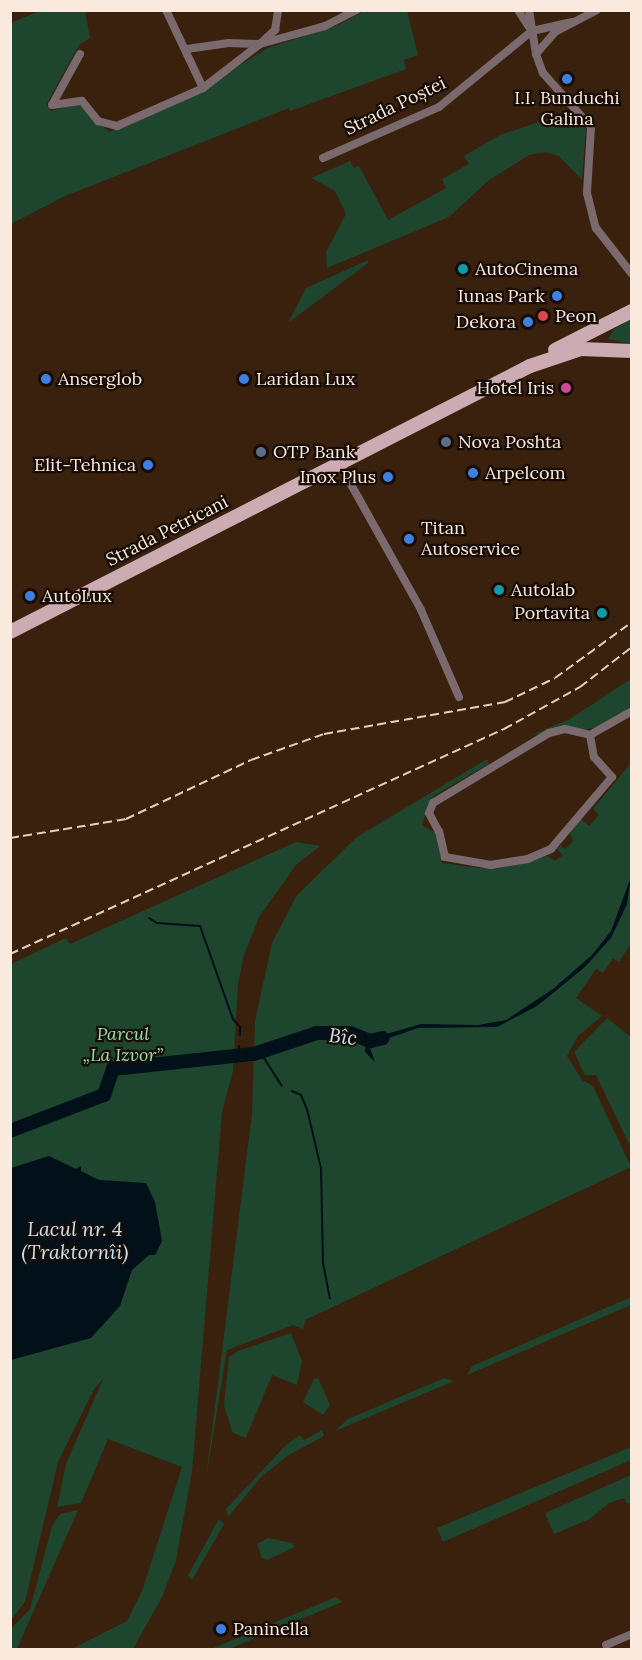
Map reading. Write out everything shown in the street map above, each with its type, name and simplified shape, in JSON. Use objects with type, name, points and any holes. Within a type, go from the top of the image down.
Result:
[{"type":"main road","name":"Strada Petricani","points":[[10,632],[530,366],[632,311]]},
{"type":"main road","name":"Strada Petricani","points":[[530,366],[581,349],[632,351]]},
{"type":"street","points":[[166,10],[187,48],[202,88]]},
{"type":"street","points":[[80,54],[52,105],[82,101],[92,116],[108,126],[124,125],[202,88],[260,44],[274,30],[278,10]]},
{"type":"street","points":[[187,48],[230,43],[260,44],[325,26],[357,10]]},
{"type":"street","points":[[518,10],[532,31]]},
{"type":"street","points":[[529,10],[536,54],[543,73],[591,127],[587,193],[591,213],[601,236],[632,274]]},
{"type":"street","name":"Strada Poștei","points":[[536,54],[547,38],[597,10]]},
{"type":"street","name":"Strada Poștei","points":[[323,158],[439,107],[532,31],[573,22]]},
{"type":"street","points":[[339,463],[421,610],[459,697]]},
{"type":"street","points":[[590,735],[594,757],[612,777],[550,849],[502,864],[445,857],[439,832],[429,813],[433,803],[549,734],[565,729],[590,735],[632,711]]},
{"type":"street","points":[[606,1645],[632,1634]]},
{"type":"green space","points":[[40,11],[85,11],[90,38],[79,45],[46,105],[51,111],[78,103],[109,132],[199,90],[268,48],[338,25],[365,11],[407,11],[418,55],[404,60],[406,69],[290,111],[289,108],[65,196],[11,224],[10,23]]},
{"type":"green space","points":[[572,111],[586,126],[582,180],[559,156],[546,152],[529,155],[489,180],[449,217],[327,268],[326,252],[346,214],[335,191],[311,178],[350,161],[354,168],[359,166],[388,220],[446,188],[442,179],[469,164],[464,156],[500,135]]},
{"type":"green space","points":[[368,260],[368,263],[288,323],[306,288]]},
{"type":"green space","points":[[631,318],[631,344],[608,339],[614,329]]},
{"type":"green space","points":[[631,679],[631,706],[595,728],[532,735],[570,719]]},
{"type":"green space","points":[[487,759],[489,764],[435,795],[428,806],[422,825],[437,834],[442,863],[479,868],[512,866],[547,856],[555,861],[563,855],[557,849],[561,845],[565,849],[573,841],[570,833],[581,819],[589,826],[599,815],[593,809],[631,763],[631,943],[619,962],[613,958],[603,973],[596,969],[576,998],[602,1016],[578,1036],[567,1056],[582,1080],[593,1086],[631,1167],[305,1320],[303,1329],[293,1325],[227,1350],[206,1478],[252,1114],[255,1021],[272,943],[297,895],[357,837]]},
{"type":"green space","name":"Parcul „La Izvor”","points":[[296,842],[320,846],[296,865],[259,917],[243,958],[238,985],[233,1071],[222,1112],[192,1472],[176,1560],[163,1595],[133,1649],[72,1649],[127,1621],[142,1591],[182,1467],[108,1439],[81,1503],[57,1507],[66,1464],[103,1379],[94,1389],[58,1462],[25,1602],[11,1620],[11,964],[66,938],[70,944]]},
{"type":"green space","points":[[607,1018],[631,1037],[631,1148],[596,1075],[585,1075],[574,1052]]},
{"type":"green space","points":[[631,1297],[631,1305],[467,1375],[472,1366]]},
{"type":"green space","points":[[291,1333],[302,1361],[297,1385],[272,1375],[246,1438],[233,1433],[224,1406],[229,1357],[238,1351]]},
{"type":"green space","points":[[318,1378],[330,1405],[323,1415],[303,1402],[314,1379]]},
{"type":"green space","points":[[444,1378],[454,1381],[335,1431],[348,1419]]},
{"type":"green space","points":[[322,1430],[324,1436],[287,1456],[260,1478],[228,1517],[226,1509],[286,1445],[300,1435],[304,1440]]},
{"type":"green space","points":[[631,1447],[631,1460],[443,1542],[437,1528]]},
{"type":"green space","points":[[631,1475],[631,1502],[627,1504],[624,1498],[609,1503],[590,1519],[554,1534],[545,1513]]},
{"type":"green space","points":[[78,1510],[17,1649],[11,1649],[11,1629],[30,1609],[52,1526],[60,1514]]},
{"type":"green space","points":[[219,1519],[224,1524],[192,1580],[188,1575]]},
{"type":"green space","points":[[268,1538],[292,1543],[295,1547],[267,1560],[262,1558],[257,1544]]},
{"type":"green space","points":[[336,1597],[342,1602],[229,1649],[211,1649]]},
{"type":"water","points":[[631,877],[627,904],[611,938],[585,967],[537,1006],[497,1027],[418,1028],[369,1045],[375,1062],[365,1052],[366,1040],[421,1024],[478,1025],[506,1020],[553,989],[592,955],[611,931]]},
{"type":"water","name":"Lacul nr. 4 (Traktornîi)","points":[[49,1156],[76,1169],[81,1166],[81,1171],[99,1180],[146,1183],[155,1202],[162,1241],[155,1255],[149,1255],[132,1270],[120,1306],[91,1338],[11,1360],[11,1168]]},
{"type":"waterway","points":[[149,918],[157,923],[200,926],[233,1019],[240,1027],[240,1035]]},
{"type":"waterway","name":"Bîc","points":[[10,1131],[104,1095],[113,1069],[254,1054],[317,1033],[350,1033],[370,1041],[383,1038]]},
{"type":"waterway","points":[[239,1046],[239,1056]]},
{"type":"waterway","points":[[260,1052],[282,1086]]},
{"type":"waterway","points":[[292,1091],[301,1095],[307,1109],[321,1168],[323,1263],[330,1298]]},
{"type":"railway","points":[[10,838],[126,819],[251,760],[324,734],[505,702],[555,678],[632,622]]},
{"type":"railway","points":[[10,954],[504,729],[580,687],[632,647]]},
{"type":"place","name":"I.I. Bunduchi Galina","points":[[567,79]]},
{"type":"place","name":"AutoCinema","points":[[463,269]]},
{"type":"place","name":"Iunas Park","points":[[557,296]]},
{"type":"place","name":"Peon","points":[[543,316]]},
{"type":"place","name":"Dekora","points":[[528,322]]},
{"type":"place","name":"Anserglob","points":[[46,379]]},
{"type":"place","name":"Laridan Lux","points":[[244,379]]},
{"type":"place","name":"Hotel Iris","points":[[566,388]]},
{"type":"place","name":"Nova Poshta","points":[[446,442]]},
{"type":"place","name":"OTP Bank","points":[[261,452]]},
{"type":"place","name":"Elit-Tehnica","points":[[148,465]]},
{"type":"place","name":"Arpelcom","points":[[473,473]]},
{"type":"place","name":"Inox Plus","points":[[388,477]]},
{"type":"place","name":"Titan Autoservice","points":[[409,539]]},
{"type":"place","name":"Autolab","points":[[499,590]]},
{"type":"place","name":"AutoLux","points":[[30,596]]},
{"type":"place","name":"Portavita","points":[[602,613]]},
{"type":"place","name":"Paninella","points":[[221,1629]]}]
